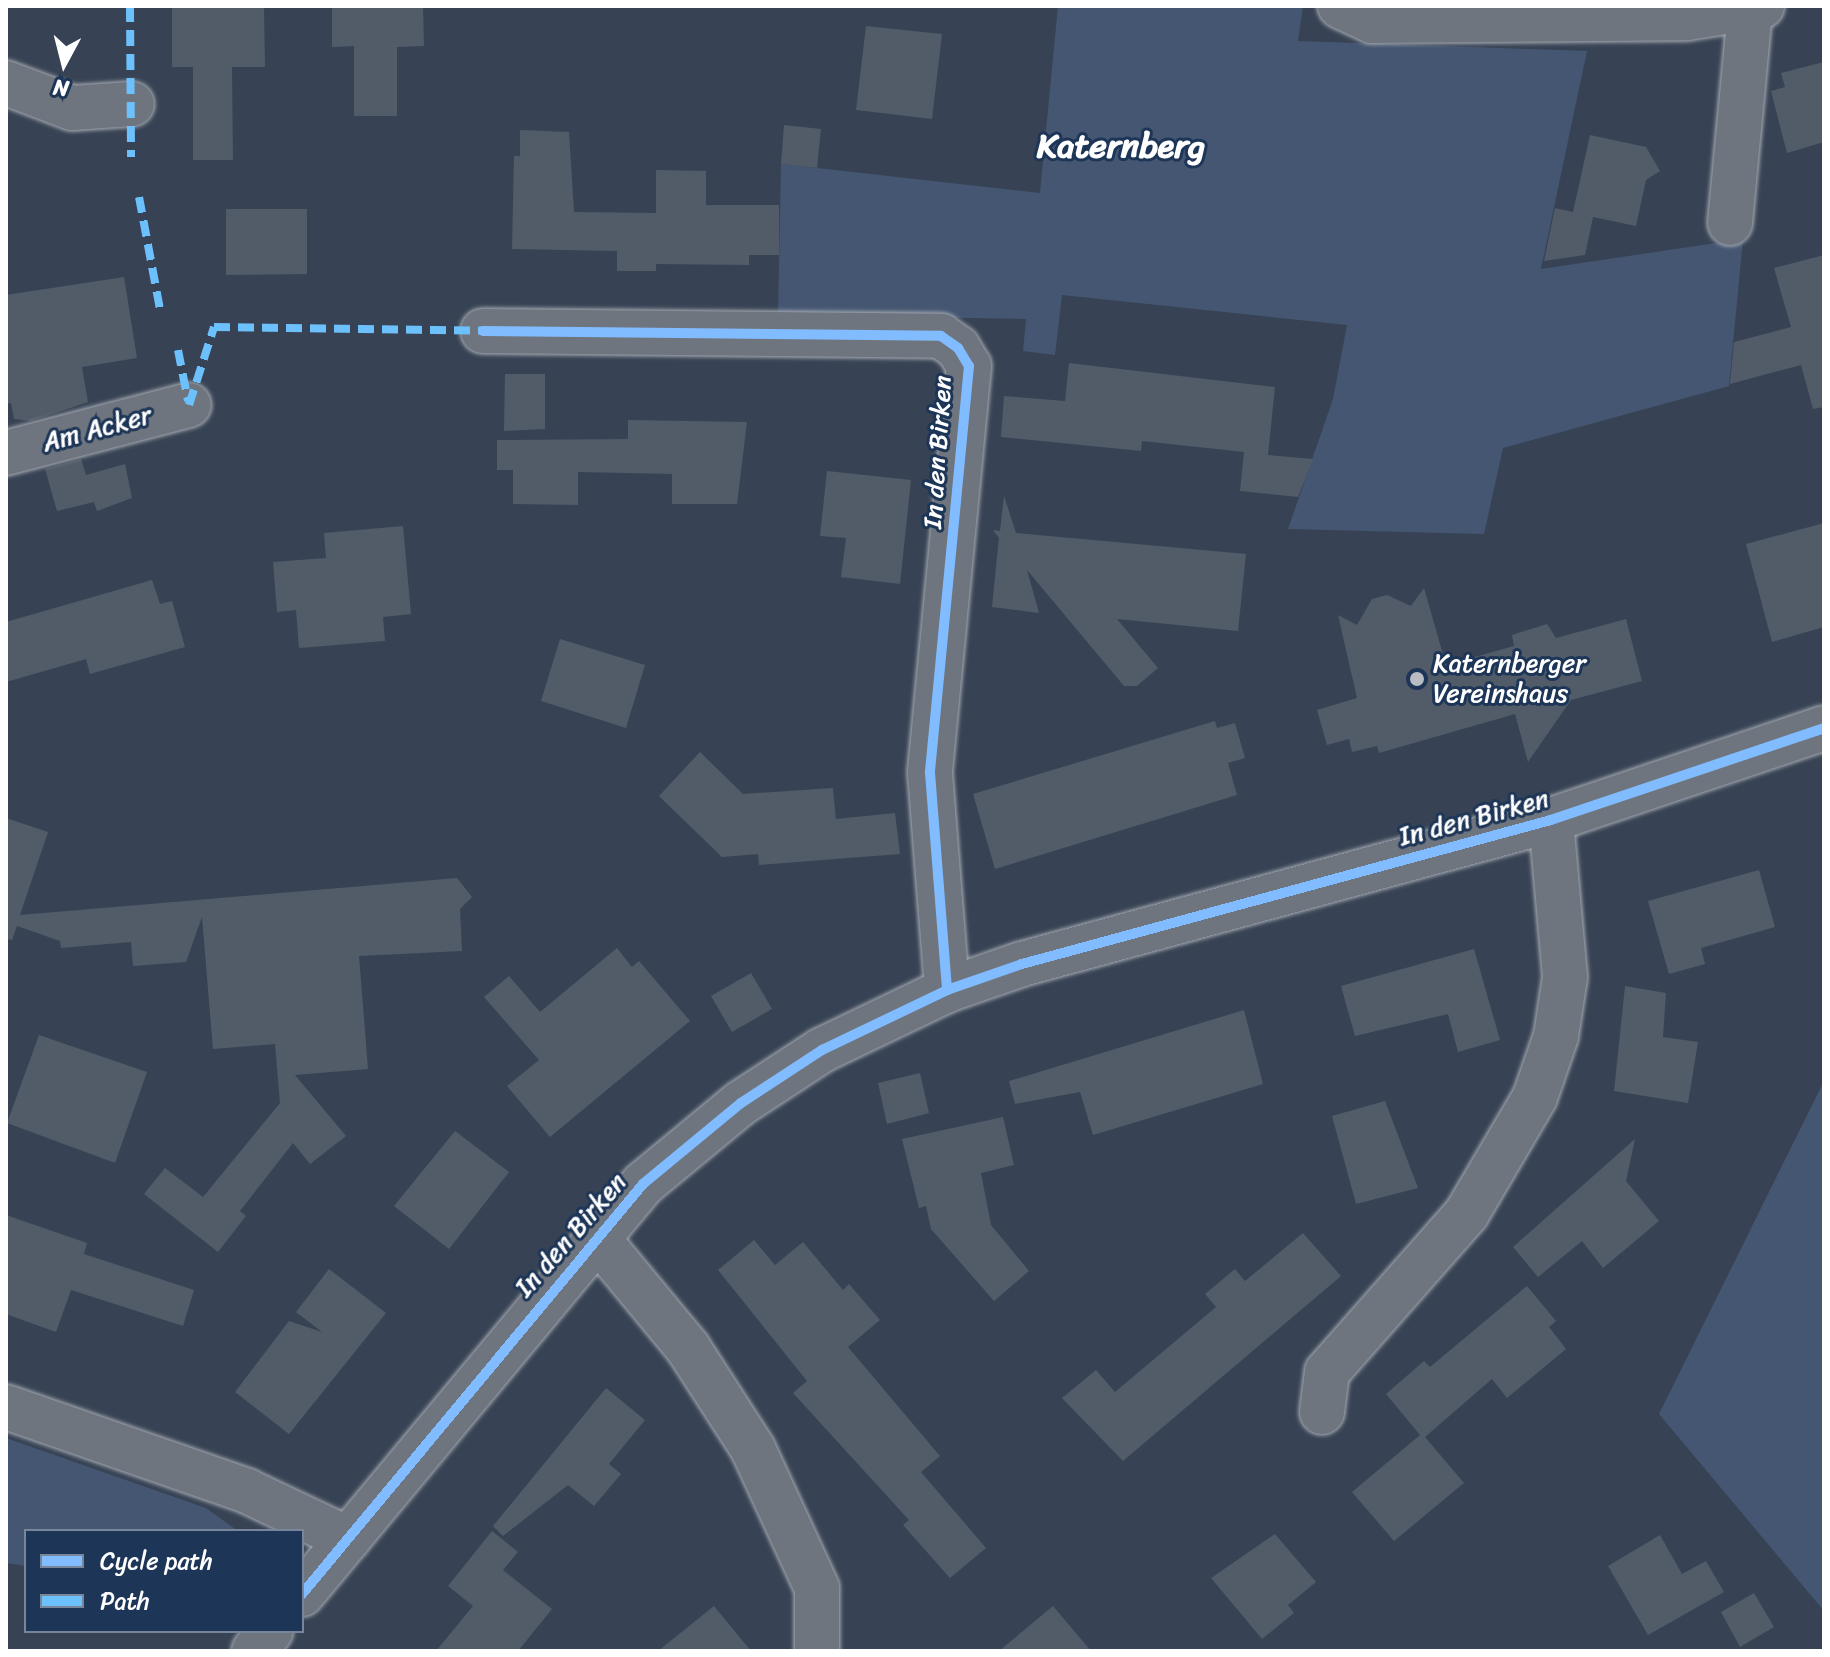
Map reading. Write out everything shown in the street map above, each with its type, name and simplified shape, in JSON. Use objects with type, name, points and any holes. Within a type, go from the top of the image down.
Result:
[{"type":"street","points":[[1340,6],[1372,21],[1687,18],[1756,8],[1730,223]]},
{"type":"street","points":[[6,83],[72,108],[132,104]]},
{"type":"street","name":"In den Birken","points":[[483,331],[941,336],[958,348],[969,366],[930,773],[947,990]]},
{"type":"street","name":"Am Acker","points":[[6,453],[189,405]]},
{"type":"street","name":"In den Birken","points":[[304,1592],[643,1184],[741,1103],[822,1050],[947,990],[1022,964],[1551,820],[1824,728]]},
{"type":"street","name":"In den Birken","points":[[1322,1412],[1327,1372],[1467,1213],[1535,1097],[1556,1036],[1565,977],[1551,820]]},
{"type":"street","name":"In den Birken","points":[[597,1238],[688,1348],[753,1449],[817,1588],[817,1651]]},
{"type":"street","points":[[6,1407],[247,1491],[348,1539]]},
{"type":"street","points":[[254,1651],[269,1633]]},
{"type":"shaded area","points":[[1058,6],[1303,6],[1298,41],[1587,51],[1541,269],[1743,239],[1729,386],[1503,448],[1484,534],[1288,529],[1333,399],[1347,325],[1062,295],[1055,355],[1023,351],[1026,319],[778,315],[781,164],[1040,193]]},
{"type":"shaded area","points":[[1824,1081],[1824,1611],[1659,1414]]},
{"type":"shaded area","points":[[6,1438],[206,1508],[235,1529],[24,1529],[24,1566],[6,1563]]},
{"type":"building","points":[[172,6],[264,6],[265,67],[232,67],[233,160],[193,160],[193,67],[172,67]]},
{"type":"building","points":[[332,6],[423,6],[424,46],[397,47],[397,116],[354,116],[354,46],[332,47]]},
{"type":"building","points":[[866,26],[942,34],[932,119],[856,110]]},
{"type":"building","points":[[1824,62],[1824,142],[1787,153],[1771,91],[1785,87],[1781,73]]},
{"type":"building","points":[[784,125],[821,129],[817,168],[781,164]]},
{"type":"building","points":[[520,130],[569,132],[574,212],[656,213],[656,170],[706,171],[706,205],[779,205],[779,255],[749,255],[749,265],[656,264],[656,271],[617,271],[617,251],[512,249],[514,156],[520,156]]},
{"type":"building","points":[[1590,135],[1646,147],[1660,171],[1646,180],[1636,226],[1593,217],[1585,255],[1544,261],[1555,208],[1573,212]]},
{"type":"building","points":[[226,209],[307,209],[307,274],[226,275]]},
{"type":"building","points":[[1824,255],[1824,407],[1813,409],[1801,365],[1730,384],[1734,342],[1791,327],[1774,268]]},
{"type":"building","points":[[124,277],[137,358],[82,367],[88,402],[31,421],[14,419],[11,403],[6,404],[6,295]]},
{"type":"building","points":[[1069,363],[1275,387],[1268,455],[1313,459],[1298,497],[1240,491],[1244,452],[1142,441],[1141,451],[1001,437],[1004,396],[1065,401]]},
{"type":"building","points":[[505,374],[545,374],[545,429],[504,431]]},
{"type":"building","points":[[628,420],[747,422],[737,504],[672,504],[672,474],[578,472],[578,505],[513,504],[513,470],[497,470],[497,440],[628,439]]},
{"type":"building","points":[[81,459],[86,475],[125,464],[132,498],[97,511],[94,502],[57,511],[45,469]]},
{"type":"building","points":[[827,471],[911,480],[900,584],[841,577],[846,538],[820,536]]},
{"type":"building","points":[[1004,496],[1016,533],[1246,554],[1238,631],[1117,619],[1158,668],[1137,686],[1124,686],[1027,570],[1039,613],[992,607],[999,538],[993,530],[1000,531]]},
{"type":"building","points":[[1824,523],[1824,627],[1772,642],[1746,544]]},
{"type":"building","points":[[403,526],[411,614],[383,617],[385,641],[299,648],[296,610],[277,612],[273,562],[326,558],[324,533]]},
{"type":"building","points":[[152,580],[160,604],[172,601],[185,647],[90,674],[86,659],[6,682],[6,622]]},
{"type":"building","points":[[1424,588],[1446,665],[1514,646],[1512,635],[1547,624],[1556,638],[1626,619],[1642,681],[1571,700],[1528,762],[1515,714],[1379,753],[1377,746],[1352,752],[1349,739],[1327,745],[1317,710],[1357,698],[1338,615],[1357,625],[1372,599],[1387,595],[1411,606]]},
{"type":"building","points":[[560,639],[645,665],[626,728],[541,701]]},
{"type":"building","points":[[1215,721],[1217,728],[1235,723],[1245,758],[1228,763],[1237,795],[995,869],[973,794]]},
{"type":"building","points":[[700,752],[743,794],[833,788],[836,819],[895,813],[900,854],[759,865],[758,854],[722,857],[659,796]]},
{"type":"building","points":[[6,818],[48,832],[20,915],[457,878],[472,897],[460,909],[462,951],[359,956],[368,1069],[295,1075],[346,1136],[310,1164],[293,1143],[240,1211],[246,1216],[218,1252],[144,1194],[165,1168],[203,1197],[280,1103],[275,1044],[213,1049],[202,917],[186,962],[133,966],[131,942],[61,948],[60,941],[17,926],[12,940],[6,939]]},
{"type":"building","points":[[1759,870],[1775,927],[1701,948],[1705,964],[1669,974],[1648,901]]},
{"type":"building","points":[[617,948],[632,967],[639,961],[690,1021],[550,1137],[507,1086],[539,1060],[484,997],[509,976],[540,1012]]},
{"type":"building","points":[[1474,949],[1500,1040],[1458,1052],[1448,1014],[1355,1036],[1341,986]]},
{"type":"building","points":[[751,973],[772,1009],[732,1032],[711,996]]},
{"type":"building","points":[[1625,986],[1666,993],[1663,1037],[1698,1042],[1688,1103],[1614,1091]]},
{"type":"building","points":[[1244,1010],[1263,1084],[1093,1135],[1080,1092],[1015,1104],[1009,1081]]},
{"type":"building","points":[[39,1035],[147,1072],[115,1163],[7,1123]]},
{"type":"building","points":[[920,1073],[929,1113],[887,1124],[878,1083]]},
{"type":"building","points":[[1385,1101],[1418,1188],[1356,1204],[1332,1116]]},
{"type":"building","points":[[1003,1117],[1014,1165],[981,1173],[991,1225],[1029,1271],[994,1301],[931,1229],[926,1206],[919,1208],[902,1139]]},
{"type":"building","points":[[455,1131],[509,1172],[449,1249],[394,1206]]},
{"type":"building","points":[[1635,1139],[1626,1181],[1659,1221],[1603,1268],[1582,1241],[1538,1277],[1513,1247]]},
{"type":"building","points":[[6,1215],[87,1243],[84,1254],[194,1290],[183,1326],[71,1290],[56,1332],[6,1314]]},
{"type":"building","points":[[1303,1233],[1341,1276],[1123,1461],[1062,1398],[1096,1370],[1115,1392],[1216,1307],[1205,1294],[1235,1269],[1245,1281]]},
{"type":"building","points":[[754,1240],[775,1265],[803,1242],[843,1290],[849,1284],[880,1320],[848,1347],[940,1456],[921,1472],[986,1548],[950,1578],[903,1525],[909,1520],[793,1393],[807,1381],[718,1270]]},
{"type":"building","points":[[329,1269],[386,1313],[289,1434],[235,1392],[289,1321],[322,1332],[296,1312]]},
{"type":"building","points":[[1527,1286],[1556,1321],[1549,1327],[1566,1349],[1507,1398],[1492,1379],[1425,1437],[1464,1483],[1394,1541],[1352,1492],[1420,1435],[1386,1394],[1424,1361],[1430,1367]]},
{"type":"building","points":[[606,1388],[645,1420],[609,1464],[621,1474],[594,1506],[568,1485],[503,1536],[493,1526]]},
{"type":"building","points":[[492,1531],[518,1552],[503,1570],[552,1609],[518,1651],[436,1651],[473,1606],[448,1586]]},
{"type":"building","points":[[1275,1534],[1316,1582],[1288,1605],[1294,1613],[1262,1639],[1211,1578]]},
{"type":"building","points":[[1660,1535],[1682,1574],[1706,1561],[1724,1592],[1648,1635],[1608,1566]]},
{"type":"building","points":[[1754,1593],[1774,1627],[1740,1647],[1721,1612]]},
{"type":"building","points":[[714,1606],[751,1651],[658,1651]]},
{"type":"building","points":[[1053,1606],[1091,1651],[999,1651]]},
{"type":"marked path","points":[[130,6],[131,157]]},
{"type":"marked path","points":[[139,197],[161,314]]},
{"type":"marked path","points":[[189,405],[214,327],[490,331]]},
{"type":"marked path","points":[[178,350],[188,401]]},
{"type":"cycle path","points":[[483,331],[941,336],[958,348],[969,366],[930,773],[947,990]]},
{"type":"cycle path","points":[[304,1592],[643,1184],[741,1103],[822,1050],[947,990],[1022,964],[1551,820],[1824,728]]},
{"type":"place","name":"Katernberger Vereinshaus","points":[[1417,679]]},
{"type":"district","name":"Katernberg","points":[[1121,147]]}]
